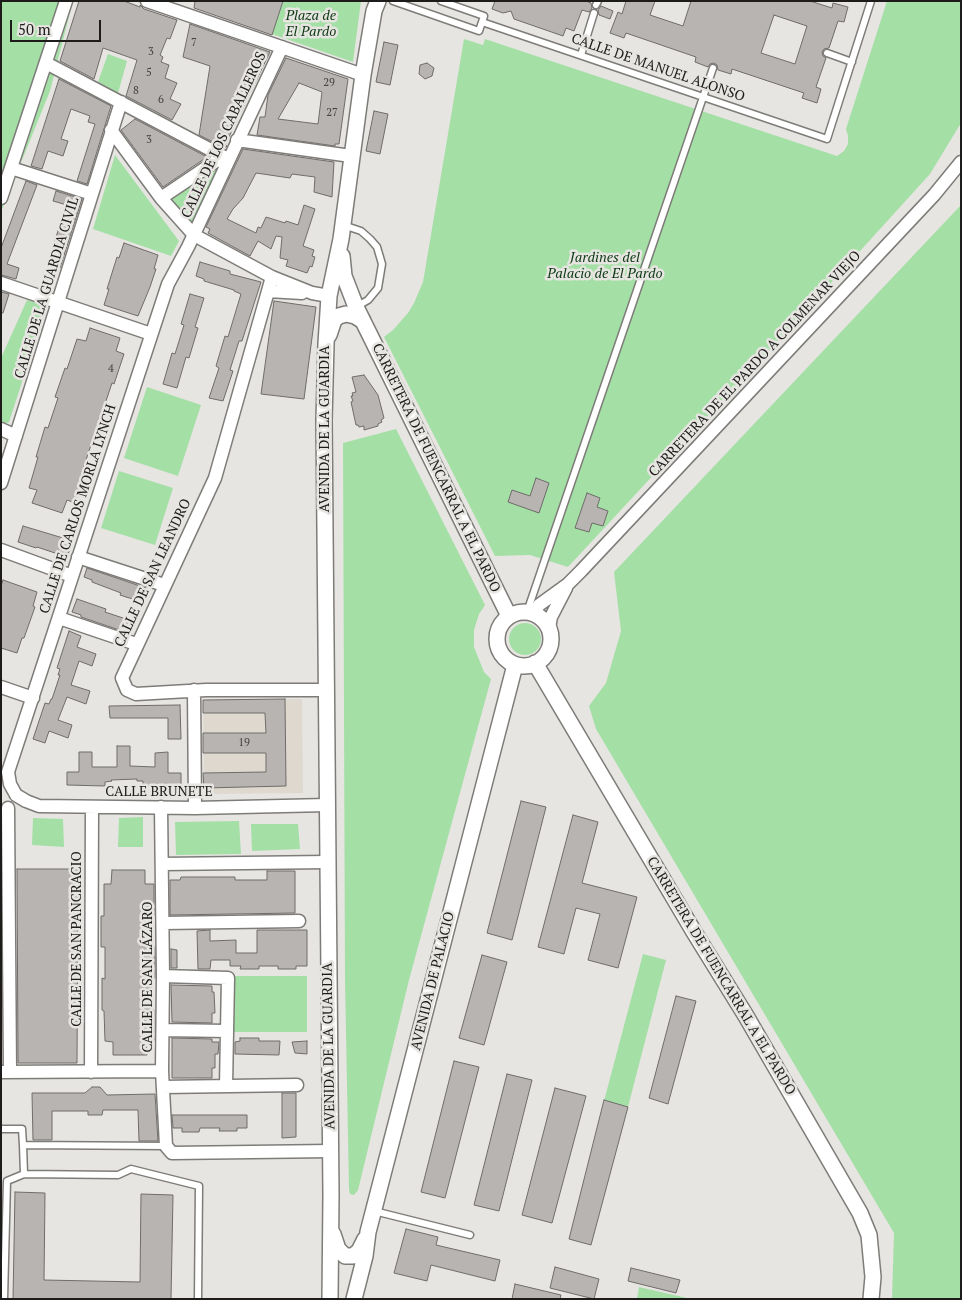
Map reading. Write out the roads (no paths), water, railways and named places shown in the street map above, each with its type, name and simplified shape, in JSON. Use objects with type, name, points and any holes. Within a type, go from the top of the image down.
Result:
[{"type":"street","points":[[1,198],[66,1]]},
{"type":"street","points":[[147,1],[362,75]]},
{"type":"street","name":"AVENIDA DE LA GUARDIA","points":[[330,1299],[331,1151],[324,420],[326,344],[329,296],[342,232],[362,75],[374,5]]},
{"type":"street","name":"CALLE DE LOS CABALLEROS","points":[[194,235],[282,47]]},
{"type":"street","points":[[46,62],[228,159]]},
{"type":"street","name":"CALLE DE LA GUARDIA CIVIL","points":[[1,483],[121,102]]},
{"type":"street","points":[[111,130],[161,198],[194,235],[272,276],[312,293]]},
{"type":"street","points":[[238,140],[351,156]]},
{"type":"street","points":[[161,198],[216,161],[228,159]]},
{"type":"street","name":"CARRETERA DE EL PARDO A COLMENAR VIEJO","points":[[568,584],[934,195],[961,162]]},
{"type":"street","points":[[11,168],[92,194]]},
{"type":"street","name":"CARRETERA DE FUENCARRAL A EL PARDO","points":[[342,232],[344,276],[360,314],[509,616]]},
{"type":"street","name":"CALLE DE CARLOS MORLA LYNCH","points":[[16,795],[10,784],[8,772],[168,284],[194,235]]},
{"type":"street","name":"CALLE DE SAN LEANDRO","points":[[272,276],[214,478],[122,678],[127,690],[136,694],[194,690],[326,690]]},
{"type":"street","points":[[329,296],[337,292],[344,276]]},
{"type":"street","points":[[1,283],[151,334]]},
{"type":"street","points":[[268,291],[312,293],[329,296],[360,314]]},
{"type":"street","points":[[326,344],[334,320],[346,314],[355,316],[360,314]]},
{"type":"street","points":[[1,429],[16,436]]},
{"type":"street","points":[[1,550],[72,576]]},
{"type":"street","points":[[78,557],[164,585]]},
{"type":"street","points":[[530,613],[568,584]]},
{"type":"street","points":[[549,628],[551,618],[568,584]]},
{"type":"street","points":[[521,612],[530,613],[544,621],[549,628],[551,636],[549,649],[544,657],[535,664],[515,665],[501,654],[497,644],[498,629],[509,616],[521,612]]},
{"type":"street","points":[[59,618],[136,644]]},
{"type":"street","name":"CARRETERA DE FUENCARRAL A EL PARDO","points":[[535,664],[746,1016],[860,1213],[870,1242],[873,1277],[871,1299]]},
{"type":"street","name":"AVENIDA DE PALACIO","points":[[354,1299],[365,1256],[373,1211],[515,665]]},
{"type":"street","points":[[1,687],[33,698]]},
{"type":"street","points":[[194,690],[195,808]]},
{"type":"street","points":[[16,795],[5,808],[6,1072],[162,1071]]},
{"type":"street","name":"CALLE BRUNETE","points":[[16,795],[39,806],[195,808],[327,805]]},
{"type":"street","name":"CALLE DE SAN PANCRACIO","points":[[92,807],[92,1072]]},
{"type":"street","name":"CALLE DE SAN LÁZARO","points":[[161,807],[163,923],[162,1071],[166,1146]]},
{"type":"street","points":[[162,864],[328,862]]},
{"type":"street","points":[[163,923],[299,921]]},
{"type":"street","points":[[163,976],[228,978],[226,1086]]},
{"type":"street","points":[[163,1030],[226,1031]]},
{"type":"street","points":[[163,1087],[297,1085]]},
{"type":"street","points":[[166,1146],[172,1153],[331,1151]]},
{"type":"street","name":"AVENIDA DE LA GUARDIA","points":[[331,1231],[338,1249],[345,1256],[353,1256],[359,1251],[368,1232]]},
{"type":"lane","points":[[393,1],[479,31],[482,22]]},
{"type":"lane","name":"CALLE DE MANUEL ALONSO","points":[[440,1],[484,16],[482,22],[827,139],[852,62]]},
{"type":"lane","points":[[827,53],[852,62],[871,1]]},
{"type":"lane","points":[[581,55],[594,14]]},
{"type":"lane","points":[[530,613],[713,68]]},
{"type":"lane","points":[[342,232],[361,231],[376,247],[382,264],[378,288],[360,314]]},
{"type":"lane","points":[[1,1129],[22,1128],[24,1174]]},
{"type":"lane","points":[[23,1146],[166,1146]]},
{"type":"lane","points":[[4,1299],[7,1182],[24,1174],[118,1175],[131,1169],[199,1186],[198,1299]]},
{"type":"lane","points":[[373,1211],[470,1236]]},
{"type":"park label","name":"Plaza de El Pardo","points":[[311,24]]},
{"type":"park label","name":"Jardines del Palacio de El Pardo","points":[[605,266]]}]
